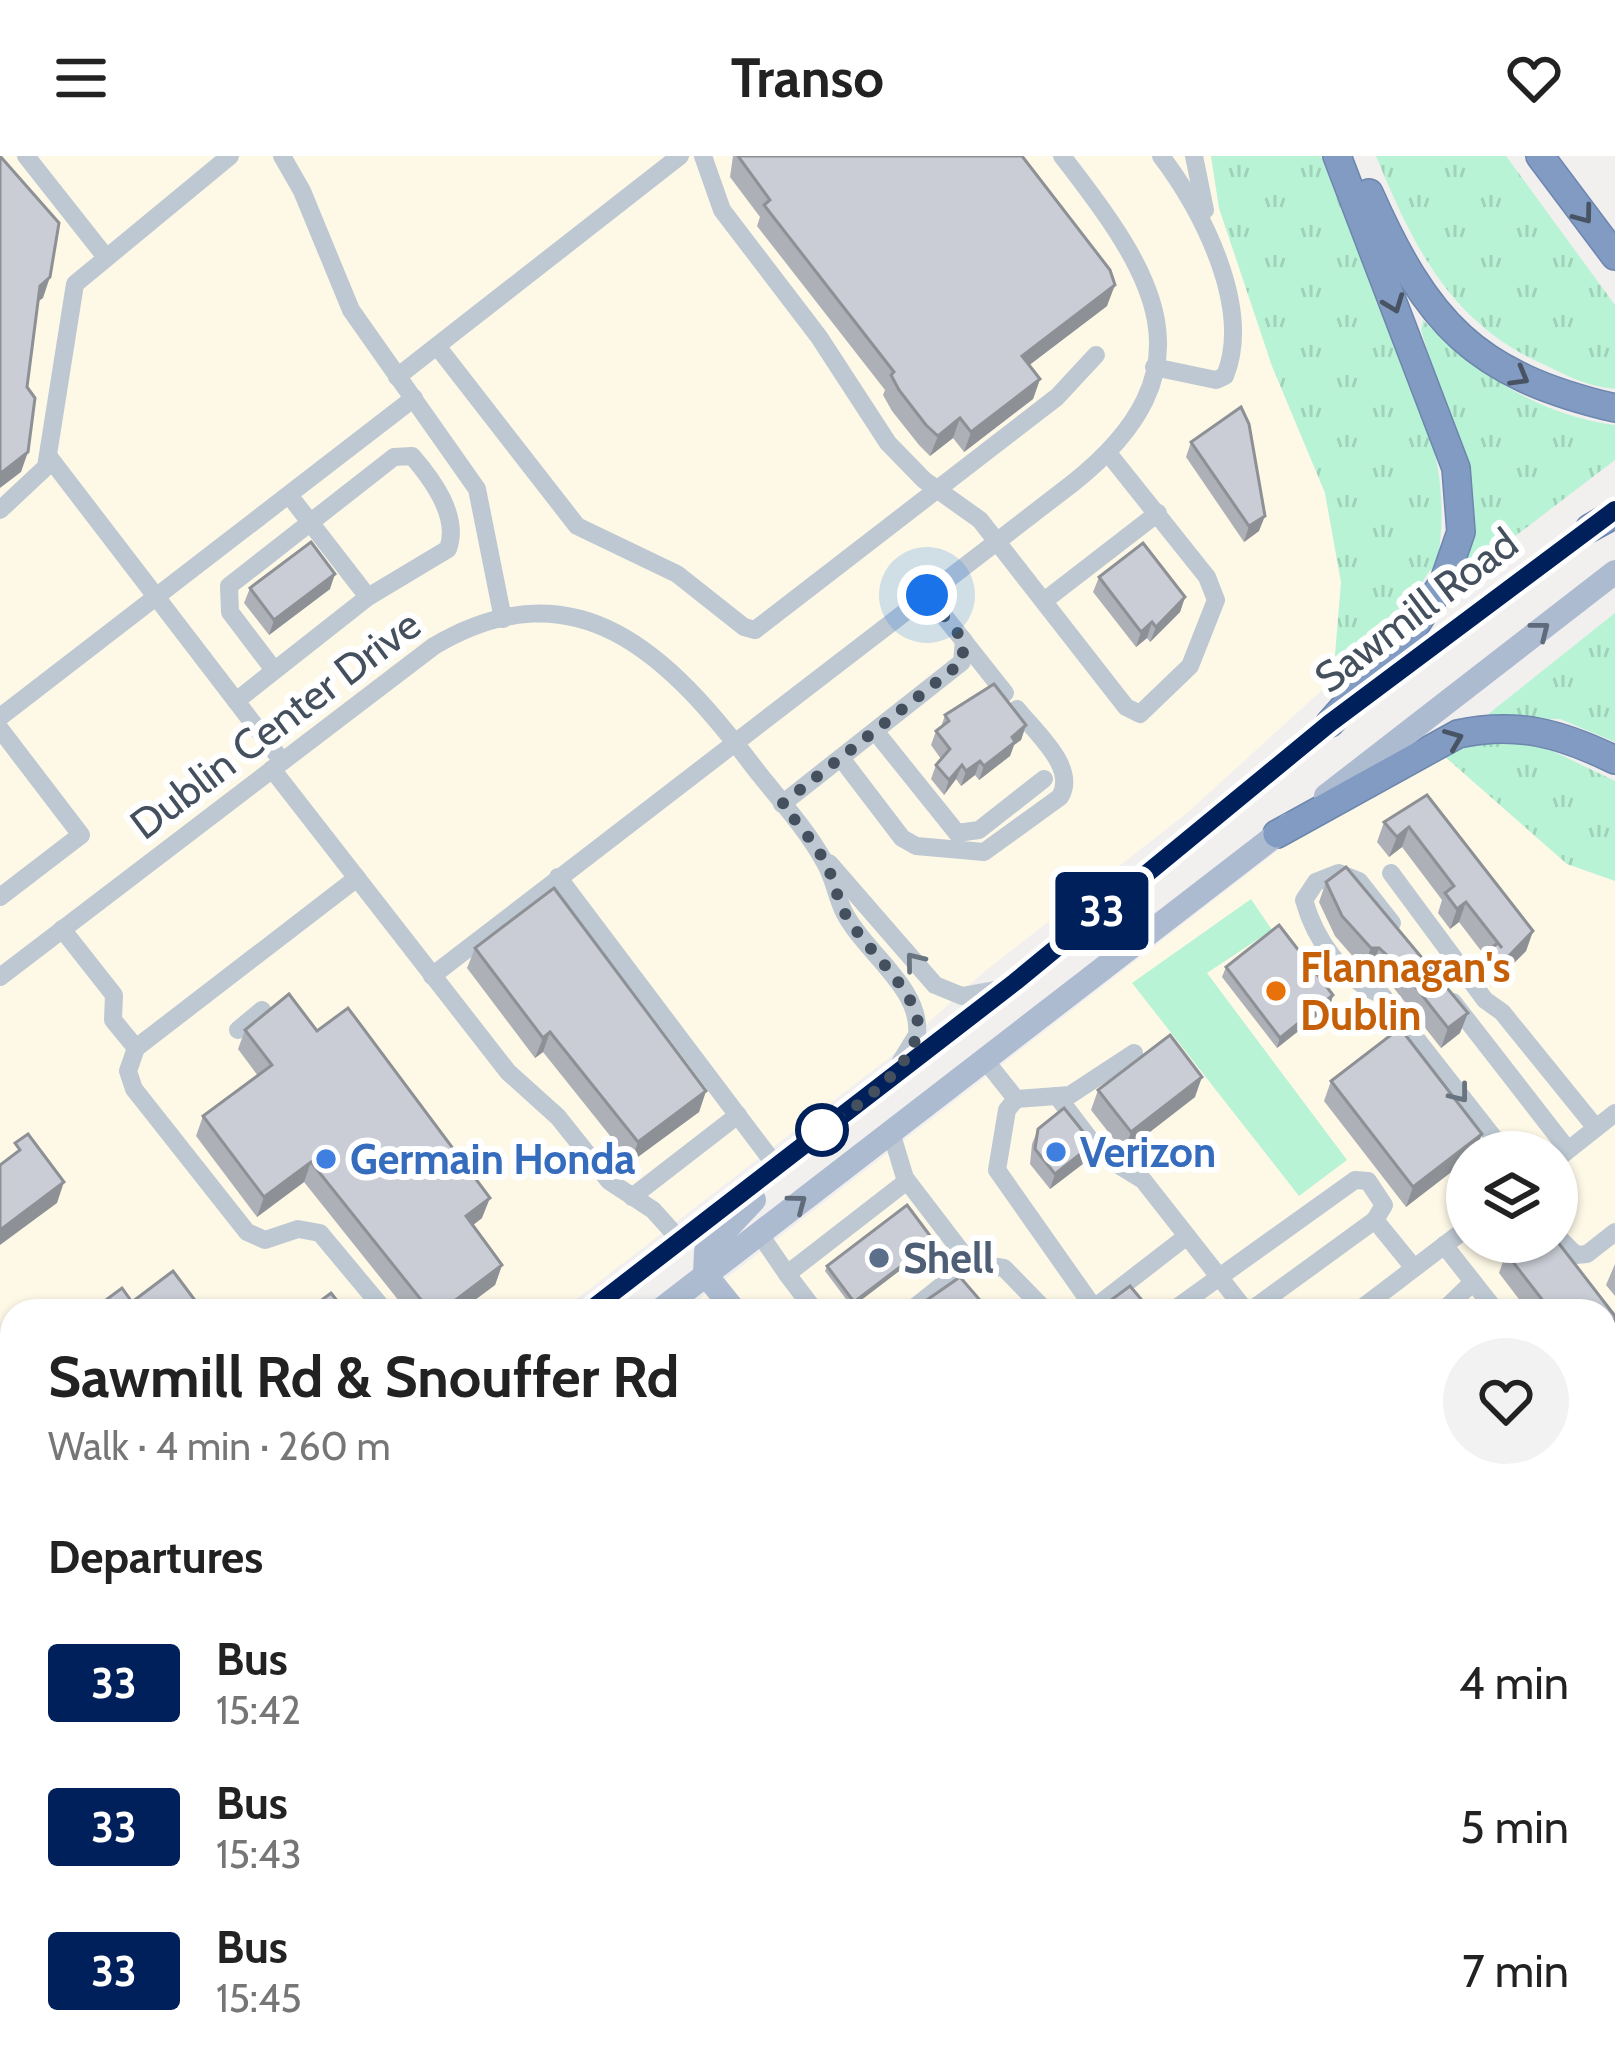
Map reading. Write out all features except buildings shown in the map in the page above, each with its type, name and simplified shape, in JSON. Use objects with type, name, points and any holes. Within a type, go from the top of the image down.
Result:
[{"type":"highway","points":[[1330,723],[1411,632],[1444,581],[1461,532],[1456,468],[1337,156]]},
{"type":"highway","points":[[1353,156],[1397,256],[1427,303],[1468,342],[1544,392],[1615,408]]},
{"type":"highway","points":[[1540,156],[1615,256]]},
{"type":"highway","points":[[1277,834],[1458,734],[1489,727],[1552,733],[1615,760]]},
{"type":"main road","name":"Sawmill Road","points":[[604,1299],[1015,982],[1330,723],[1607,517]]},
{"type":"main road","points":[[674,1299],[1615,572]]},
{"type":"main road","points":[[725,1299],[705,1274],[706,1251],[820,1132]]},
{"type":"street","points":[[26,156],[105,256]]},
{"type":"street","points":[[0,510],[39,478],[49,458],[71,292],[105,256],[230,156]]},
{"type":"street","points":[[282,156],[302,191],[344,296],[468,472],[484,511],[503,619]]},
{"type":"street","points":[[397,377],[680,156]]},
{"type":"street","points":[[704,156],[722,210],[819,337],[888,443],[939,491],[974,514],[1129,711],[1146,712],[1198,652],[1216,600],[1207,577],[1108,453]]},
{"type":"street","points":[[432,976],[1108,453],[1140,408],[1154,367],[1156,323],[1144,271],[1062,156]]},
{"type":"street","points":[[1161,156],[1199,209],[1212,238]]},
{"type":"street","points":[[1154,367],[1214,380],[1228,370],[1228,309],[1194,156]]},
{"type":"street","points":[[437,346],[577,526],[677,574],[750,629],[764,628],[939,491],[1057,397],[1096,355]]},
{"type":"street","points":[[0,717],[414,398]]},
{"type":"street","points":[[236,700],[368,597],[450,547],[438,490],[415,459],[401,454],[227,590],[230,612],[274,670]]},
{"type":"street","points":[[49,458],[236,700],[357,878],[508,1072],[558,1117],[605,1178],[653,1210],[680,1240]]},
{"type":"street","points":[[438,490],[468,472]]},
{"type":"street","points":[[289,495],[368,597]]},
{"type":"street","points":[[1043,601],[1158,513]]},
{"type":"street","points":[[841,758],[902,838],[1001,844],[1064,791],[1063,768],[927,595]]},
{"type":"street","name":"Dublin Center Drive","points":[[0,977],[434,646],[503,619],[564,617],[628,638],[679,675],[815,847],[943,991],[973,996],[1015,982]]},
{"type":"street","points":[[782,804],[962,662],[962,638]]},
{"type":"street","points":[[0,729],[81,835],[0,897]]},
{"type":"street","points":[[875,730],[960,844]]},
{"type":"street","points":[[960,844],[1044,778]]},
{"type":"street","name":"Dublin Center Drive","points":[[815,847],[845,914],[908,998],[918,1020],[913,1046],[873,1091]]},
{"type":"street","points":[[1401,934],[1359,881],[1339,873],[1316,883],[1304,900],[1311,925],[1354,983],[1382,995],[1489,1131]]},
{"type":"street","points":[[1391,873],[1485,1000],[1502,1012],[1596,1128]]},
{"type":"street","points":[[558,877],[776,1166]]},
{"type":"street","points":[[357,878],[136,1048],[128,1065],[131,1084],[247,1232],[262,1240],[298,1229],[320,1233],[375,1299]]},
{"type":"street","points":[[62,929],[114,995],[112,1020],[136,1048]]},
{"type":"street","points":[[1443,988],[1546,1131]]},
{"type":"street","points":[[238,1030],[262,1010]]},
{"type":"street","points":[[1086,1299],[997,1170],[1007,1110],[1016,1099],[1070,1095],[1134,1053]]},
{"type":"street","points":[[985,1060],[1016,1099]]},
{"type":"street","points":[[1057,1096],[1101,1154],[1143,1180],[1238,1299]]},
{"type":"street","points":[[1578,1142],[1615,1113]]},
{"type":"street","points":[[632,1197],[738,1115]]},
{"type":"street","points":[[891,1132],[907,1180],[970,1263],[1004,1268],[1034,1299]]},
{"type":"street","points":[[787,1274],[907,1180]]},
{"type":"street","points":[[1189,1299],[1355,1180],[1368,1181],[1384,1205],[1375,1220],[1265,1299]]},
{"type":"street","points":[[1375,1220],[1414,1268]]},
{"type":"street","points":[[1578,1255],[1587,1254],[1615,1232]]},
{"type":"street","points":[[759,1233],[806,1299]]},
{"type":"street","points":[[1114,1299],[1132,1290],[1187,1236]]},
{"type":"street","points":[[1374,1299],[1444,1245],[1486,1299]]},
{"type":"street","points":[[925,1299],[970,1263]]},
{"type":"street","points":[[1455,1299],[1473,1282]]},
{"type":"shaded area","points":[[0,156],[1211,156],[1219,208],[1272,366],[1325,493],[1341,582],[1333,680],[1188,812],[984,972],[894,1054],[577,1299],[0,1299]]},
{"type":"shaded area","points":[[1443,755],[1567,864],[1615,881],[1615,1299],[699,1299],[1281,848]]},
{"type":"green space","points":[[1211,156],[1321,156],[1432,441],[1441,507],[1436,573],[1430,570],[1401,616],[1333,680],[1341,582],[1325,493],[1272,366],[1219,208]]},
{"type":"green space","points":[[1376,156],[1506,156],[1615,305],[1615,389],[1579,380],[1512,348],[1460,305],[1421,251]]},
{"type":"green space","points":[[1423,320],[1465,358],[1511,389],[1561,412],[1615,425],[1615,460],[1455,582],[1470,488],[1421,330]]},
{"type":"green space","points":[[1615,613],[1615,742],[1560,719],[1482,719]]},
{"type":"green space","points":[[1500,737],[1540,745],[1615,781],[1615,881],[1567,864],[1443,755]]},
{"type":"green space","points":[[1251,899],[1272,930],[1207,973],[1347,1160],[1299,1196],[1132,983]]},
{"type":"bus line","name":"33","points":[[605,1299],[1015,982],[1330,723],[1615,510]]},
{"type":"place","name":"Flannagan's Dublin","points":[[1276,991]]},
{"type":"place","name":"Verizon","points":[[1056,1152]]},
{"type":"place","name":"Germain Honda","points":[[326,1159]]},
{"type":"place","name":"Shell","points":[[879,1258]]},
{"type":"route","points":[[822,1130],[873,1091],[903,1060],[916,1039],[918,1020],[908,998],[848,920],[827,866],[782,804],[962,662],[964,641],[927,595]]}]
